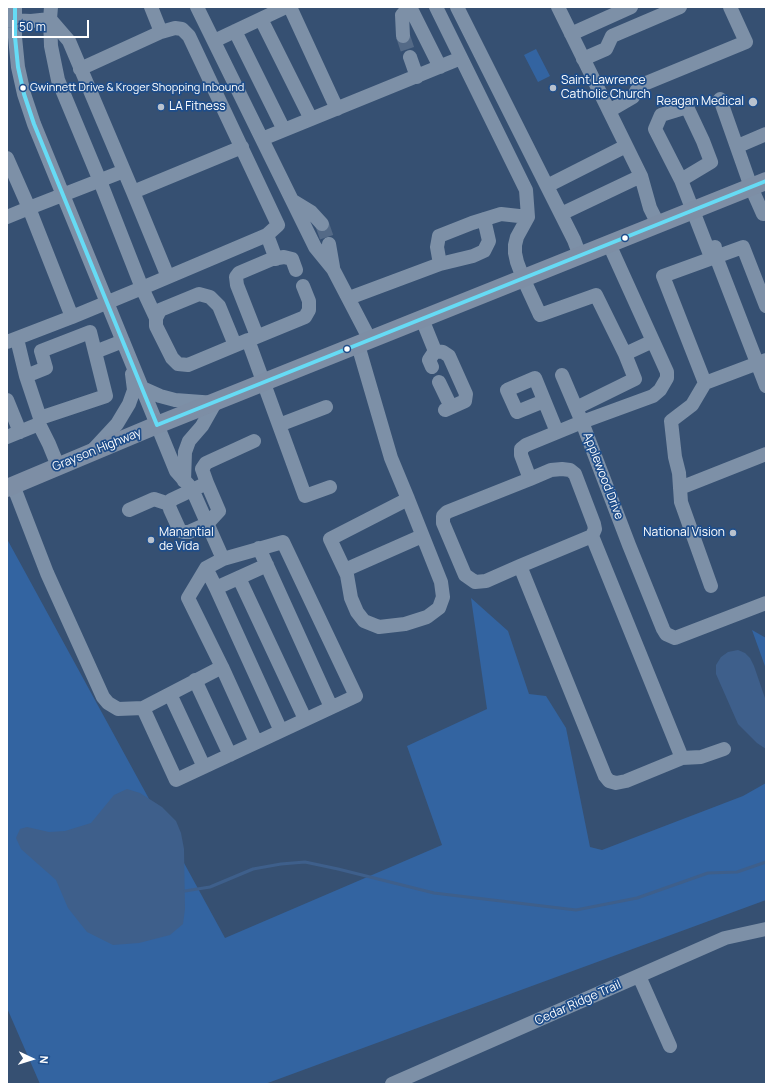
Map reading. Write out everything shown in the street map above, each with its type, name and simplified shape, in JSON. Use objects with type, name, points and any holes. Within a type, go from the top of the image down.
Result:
[{"type":"main road","name":"Grayson Highway","points":[[10,486],[156,425],[265,383],[759,184]]},
{"type":"street","points":[[151,7],[161,32]]},
{"type":"street","points":[[197,7],[315,247],[333,269],[349,298],[364,342],[391,458],[408,499],[441,582],[443,597],[439,608],[427,617],[405,624],[379,627],[364,621],[357,612],[351,598],[347,575],[330,539],[408,499]]},
{"type":"street","points":[[214,41],[286,7]]},
{"type":"street","points":[[290,7],[337,109]]},
{"type":"street","points":[[403,36],[402,15],[410,7],[440,67]]},
{"type":"street","points":[[436,7],[526,190],[528,217],[515,245],[517,262],[540,315],[596,295],[625,354],[635,379],[576,408]]},
{"type":"street","points":[[457,7],[561,214],[580,256]]},
{"type":"street","points":[[558,7],[641,176],[650,208],[658,224]]},
{"type":"street","points":[[571,34],[631,7]]},
{"type":"street","points":[[584,59],[606,49],[612,36],[680,7]]},
{"type":"street","points":[[609,111],[633,97],[639,86],[746,42],[730,7]]},
{"type":"street","points":[[50,13],[31,21],[12,16],[18,67],[24,94],[34,124],[131,359],[156,425],[176,471],[188,485],[223,559]]},
{"type":"street","points":[[50,13],[69,41],[124,172],[134,192],[168,277]]},
{"type":"street","points":[[50,13],[51,46],[58,80],[142,288],[156,318],[156,326],[172,358],[178,364],[188,365],[306,317],[309,310],[309,301],[303,286]]},
{"type":"street","points":[[262,19],[311,119]]},
{"type":"street","points":[[58,466],[40,421],[26,376],[12,340],[107,303],[267,235],[278,226],[189,36],[182,30],[175,28],[161,32],[80,69]]},
{"type":"street","points":[[235,31],[284,130]]},
{"type":"street","points":[[410,57],[417,76]]},
{"type":"street","points":[[262,139],[461,58]]},
{"type":"street","points":[[720,99],[738,146],[759,184],[765,216]]},
{"type":"street","points":[[681,180],[711,162],[689,109],[685,107],[661,115],[655,129],[665,149],[681,180],[696,209],[710,252],[715,255],[761,362],[766,386]]},
{"type":"street","points":[[738,146],[766,134]]},
{"type":"street","points":[[547,186],[626,146]]},
{"type":"street","points":[[134,192],[242,147]]},
{"type":"street","points":[[7,158],[29,208],[72,317]]},
{"type":"street","points":[[7,217],[124,172]]},
{"type":"street","points":[[561,214],[641,176]]},
{"type":"street","points":[[293,201],[311,212],[322,224]]},
{"type":"street","points":[[440,264],[437,247],[439,236],[501,214],[528,217]]},
{"type":"street","points":[[349,298],[440,264],[473,256],[484,251],[489,241],[484,219]]},
{"type":"street","points":[[267,235],[276,259]]},
{"type":"street","points":[[329,244],[333,269]]},
{"type":"street","name":"Applewood Drive","points":[[609,244],[667,372],[667,378],[660,390],[653,396],[582,422],[663,629],[666,634],[675,638],[683,636],[766,603]]},
{"type":"street","points":[[705,383],[663,276],[715,255],[743,247],[766,306]]},
{"type":"street","points":[[296,270],[292,259],[284,257],[276,259],[239,273],[236,277],[237,285],[265,383],[306,496],[330,487]]},
{"type":"street","points":[[156,318],[160,310],[199,294],[210,297],[219,306],[234,345]]},
{"type":"street","points":[[422,319],[435,351]]},
{"type":"street","points":[[7,400],[13,435],[40,421],[106,396],[90,332],[41,351],[46,368],[26,376]]},
{"type":"street","points":[[95,352],[123,341]]},
{"type":"street","points":[[625,354],[652,341]]},
{"type":"street","points":[[432,367],[429,360],[435,351]]},
{"type":"street","points":[[435,351],[443,352],[449,356],[466,394],[465,400],[448,409],[438,382]]},
{"type":"street","points":[[92,452],[117,424],[129,404],[134,390],[131,359]]},
{"type":"street","points":[[711,586],[681,502],[679,473],[675,457],[671,421],[692,405],[705,383],[761,362]]},
{"type":"street","points":[[530,479],[521,455],[521,449],[526,445],[582,422],[562,375]]},
{"type":"street","points":[[142,388],[160,396],[175,400],[215,402],[202,426],[189,441],[185,452],[188,485]]},
{"type":"street","points":[[544,401],[557,432]]},
{"type":"street","points":[[279,425],[326,407]]},
{"type":"street","points":[[207,483],[188,485],[171,500],[169,504],[170,509],[180,531],[189,532],[207,524],[219,511],[202,469],[206,463],[254,441]]},
{"type":"street","points":[[680,488],[766,454]]},
{"type":"street","points":[[551,470],[570,470],[575,474],[594,524],[595,529],[592,536],[486,581],[475,582],[465,575],[443,523],[443,516],[447,512],[530,479],[551,470]]},
{"type":"street","points":[[10,486],[47,573],[104,697],[112,706],[118,708],[143,708],[222,667]]},
{"type":"street","points":[[129,510],[154,499],[169,504]]},
{"type":"street","points":[[345,570],[422,536]]},
{"type":"street","points":[[592,536],[682,758]]},
{"type":"street","points":[[143,708],[176,780],[356,696],[283,542],[223,559],[206,568],[188,598],[222,667],[256,742]]},
{"type":"street","points":[[259,548],[331,707]]},
{"type":"street","points":[[216,588],[266,565]]},
{"type":"street","points":[[520,566],[605,776],[609,781],[616,783],[626,781],[682,758],[701,757],[724,750]]},
{"type":"street","points":[[206,568],[281,731]]},
{"type":"street","points":[[239,578],[305,719]]},
{"type":"street","points":[[195,680],[230,755]]},
{"type":"street","points":[[170,694],[204,767]]},
{"type":"street","name":"Cedar Ridge Trail","points":[[392,1084],[639,976],[662,964],[725,938],[766,929]]},
{"type":"street","points":[[639,976],[670,1046]]},
{"type":"shaded area","points":[[536,49],[550,76],[538,82],[524,55]]},
{"type":"shaded area","points":[[7,539],[225,938],[442,845],[407,746],[487,709],[471,598],[508,631],[529,694],[546,696],[566,728],[590,847],[602,850],[743,796],[766,783],[766,900],[265,1084],[40,1084],[7,1008]]},
{"type":"shaded area","points":[[752,630],[766,638],[766,669]]},
{"type":"shaded area","points":[[738,650],[745,653],[750,658],[766,701],[766,749],[757,743],[738,724],[716,674],[716,665],[721,657],[728,652]]},
{"type":"shaded area","points":[[127,789],[140,793],[162,807],[176,821],[181,833],[184,849],[185,909],[183,924],[170,935],[139,943],[113,945],[87,932],[68,908],[56,880],[21,849],[16,838],[20,829],[27,827],[49,832],[65,831],[91,823],[114,795]]},
{"type":"waterway","points":[[185,891],[210,887],[253,869],[281,864],[305,862],[434,893],[576,910],[637,898],[708,873],[737,872],[766,862]]},
{"type":"tunnel","points":[[403,36],[410,57]]},
{"type":"tunnel","points":[[322,224],[329,244]]},
{"type":"transit line","points":[[15,7],[15,37],[18,67],[24,94],[34,124],[157,425],[766,181]]},
{"type":"place","name":"Gwinnett Drive & Kroger Shopping Inbound","points":[[23,88]]},
{"type":"place","name":"Saint Lawrence Catholic Church","points":[[553,88]]},
{"type":"place","name":"Reagan Medical","points":[[753,102]]},
{"type":"place","name":"LA Fitness","points":[[161,107]]},
{"type":"place","name":"National Vision","points":[[733,533]]},
{"type":"place","name":"Manantial de Vida","points":[[151,540]]}]
